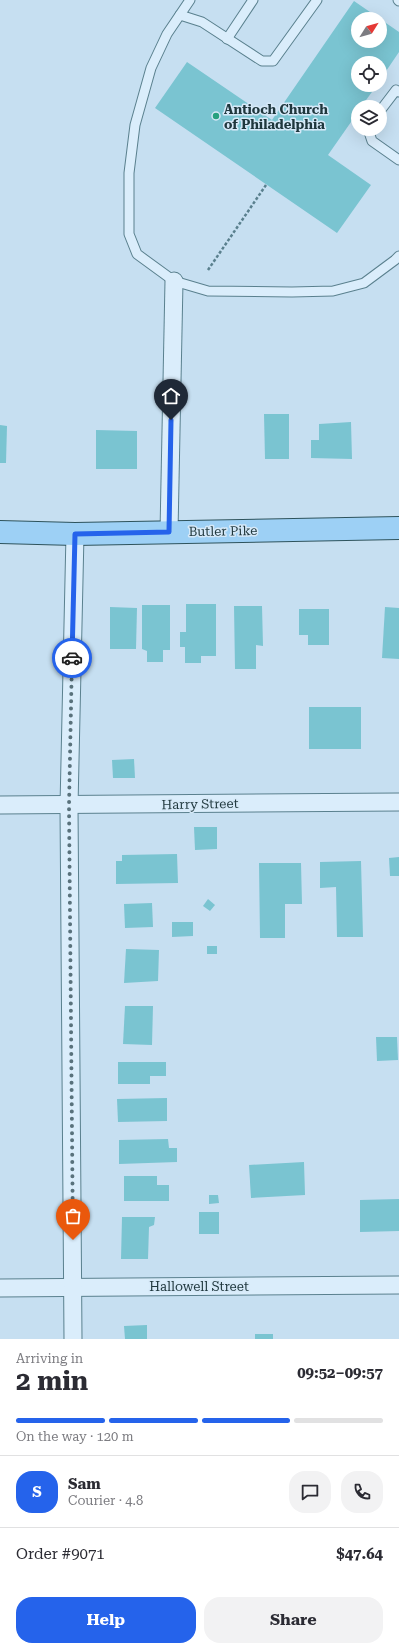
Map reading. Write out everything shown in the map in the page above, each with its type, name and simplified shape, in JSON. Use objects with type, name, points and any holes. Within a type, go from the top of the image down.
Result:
[{"type":"main road","name":"Butler Pike","points":[[0,532],[75,534],[399,528]]},
{"type":"street","points":[[169,532],[174,281]]},
{"type":"street","points":[[73,1339],[69,806],[75,534]]},
{"type":"street","name":"Harry Street","points":[[0,805],[69,806],[399,802]]},
{"type":"street","name":"Hallowell Street","points":[[0,1288],[399,1285]]},
{"type":"lane","points":[[190,0],[167,34],[151,68],[135,125],[129,172],[129,234],[137,254],[174,281],[208,291],[292,292],[333,291],[364,282],[399,256]]},
{"type":"lane","points":[[227,39],[254,0]]},
{"type":"lane","points":[[180,15],[202,22],[262,61],[273,61],[317,0]]},
{"type":"lane","points":[[387,102],[396,90],[399,92]]},
{"type":"lane","points":[[370,136],[372,141],[399,160]]},
{"type":"path","points":[[208,270],[266,185]]},
{"type":"building","name":"Antioch Church of Philadelphia","points":[[354,1],[370,12],[351,12],[351,48],[387,48],[387,24],[399,32],[399,52],[387,70],[387,56],[351,56],[351,92],[372,92],[366,100],[351,100],[351,122],[328,155],[371,185],[337,233],[155,108],[187,62],[272,120]]},
{"type":"building","points":[[264,414],[289,414],[289,459],[265,459]]},
{"type":"building","points":[[351,422],[352,459],[311,458],[311,440],[319,440],[319,424]]},
{"type":"building","points":[[0,425],[7,426],[6,463],[0,463]]},
{"type":"building","points":[[96,430],[137,431],[137,469],[96,469]]},
{"type":"building","points":[[186,604],[216,604],[216,656],[201,656],[201,663],[185,663],[185,647],[180,647],[180,632],[186,632]]},
{"type":"building","points":[[142,605],[170,605],[170,650],[163,650],[163,662],[147,662],[147,651],[142,649]]},
{"type":"building","points":[[234,606],[262,606],[263,646],[256,645],[256,669],[235,669]]},
{"type":"building","points":[[110,607],[137,608],[136,649],[110,649]]},
{"type":"building","points":[[385,607],[399,608],[399,659],[382,658]]},
{"type":"building","points":[[299,609],[329,609],[329,645],[308,645],[308,635],[299,635]]},
{"type":"building","points":[[309,707],[361,707],[361,749],[309,749]]},
{"type":"building","points":[[134,759],[135,778],[113,778],[112,760]]},
{"type":"building","points":[[194,827],[217,827],[217,849],[195,850]]},
{"type":"building","points":[[177,854],[178,883],[116,884],[116,861],[122,861],[122,855]]},
{"type":"building","points":[[399,857],[399,876],[390,876],[389,858]]},
{"type":"building","points":[[361,861],[363,937],[337,937],[336,887],[320,888],[320,862]]},
{"type":"building","points":[[259,863],[301,863],[302,904],[285,904],[285,938],[260,938]]},
{"type":"building","points":[[208,899],[215,905],[210,911],[203,906]]},
{"type":"building","points":[[152,903],[153,927],[125,928],[124,904]]},
{"type":"building","points":[[172,922],[193,922],[193,936],[172,937]]},
{"type":"building","points":[[207,946],[217,946],[217,954],[207,954]]},
{"type":"building","points":[[126,949],[159,950],[158,981],[124,983]]},
{"type":"building","points":[[125,1006],[153,1006],[152,1045],[123,1044]]},
{"type":"building","points":[[376,1037],[397,1037],[398,1060],[377,1061]]},
{"type":"building","points":[[118,1062],[166,1062],[166,1076],[150,1076],[150,1084],[118,1084]]},
{"type":"building","points":[[167,1098],[167,1121],[118,1122],[117,1099]]},
{"type":"building","points":[[168,1139],[169,1148],[177,1148],[177,1162],[119,1164],[119,1140]]},
{"type":"building","points":[[304,1162],[305,1195],[251,1198],[249,1165]]},
{"type":"building","points":[[124,1176],[157,1176],[157,1185],[169,1185],[169,1201],[124,1201]]},
{"type":"building","points":[[209,1195],[218,1195],[219,1203],[209,1204]]},
{"type":"building","points":[[399,1199],[399,1231],[360,1232],[360,1200]]},
{"type":"building","points":[[199,1212],[219,1212],[219,1234],[199,1234]]},
{"type":"building","points":[[122,1217],[155,1217],[154,1225],[149,1227],[148,1259],[121,1259]]},
{"type":"building","points":[[147,1325],[147,1339],[125,1339],[124,1326]]},
{"type":"building","points":[[255,1334],[273,1334],[273,1339],[255,1339]]},
{"type":"way so far","points":[[72,658],[69,806],[73,1240]]},
{"type":"place","name":"Antioch Church of Philadelphia","points":[[216,116]]},
{"type":"route","points":[[72,658],[75,534],[169,532],[171,420]]}]
